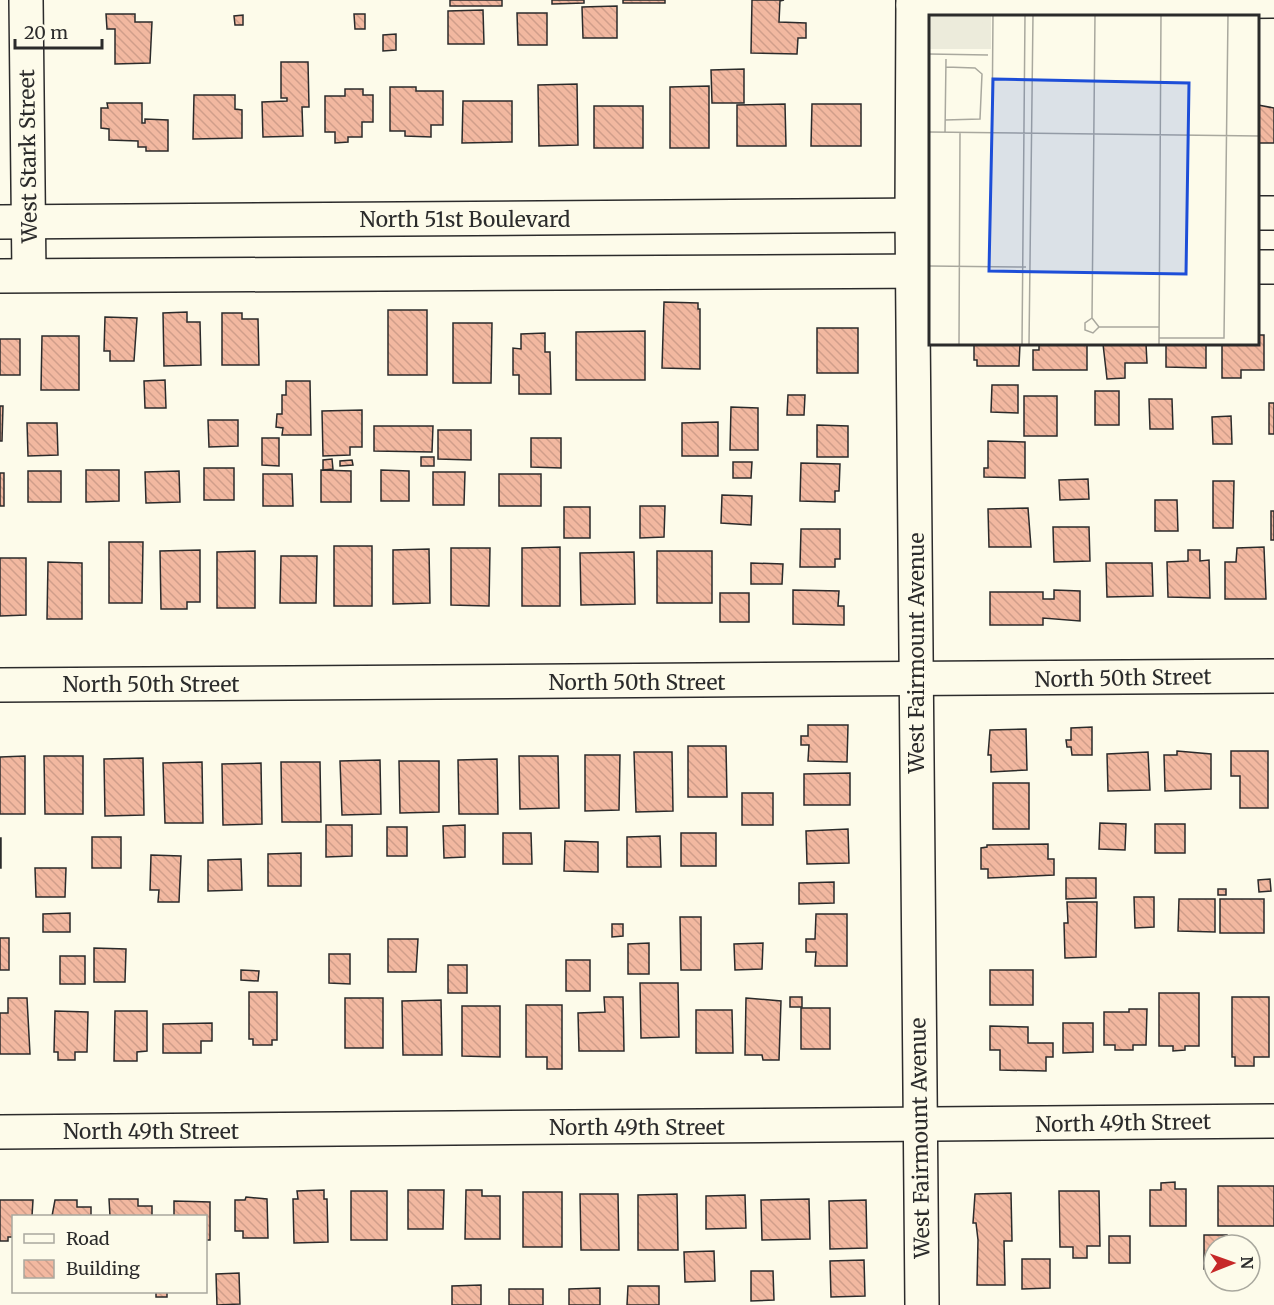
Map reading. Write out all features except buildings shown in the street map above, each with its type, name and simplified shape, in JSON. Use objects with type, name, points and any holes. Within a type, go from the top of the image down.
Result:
[{"type":"street","name":"West Stark Street","points":[[15,275],[15,222],[26,0]]},
{"type":"street","points":[[913,3],[1274,1]]},
{"type":"street","name":"West Fairmount Avenue","points":[[913,3],[921,215],[917,681],[922,1305]]},
{"type":"street","name":"North 51st Boulevard","points":[[15,222],[921,215]]},
{"type":"street","points":[[15,275],[921,271]]},
{"type":"street","name":"North 50th Street","points":[[0,685],[917,681],[1274,676]]},
{"type":"street","name":"North 49th Street","points":[[0,1132],[1274,1121]]}]
